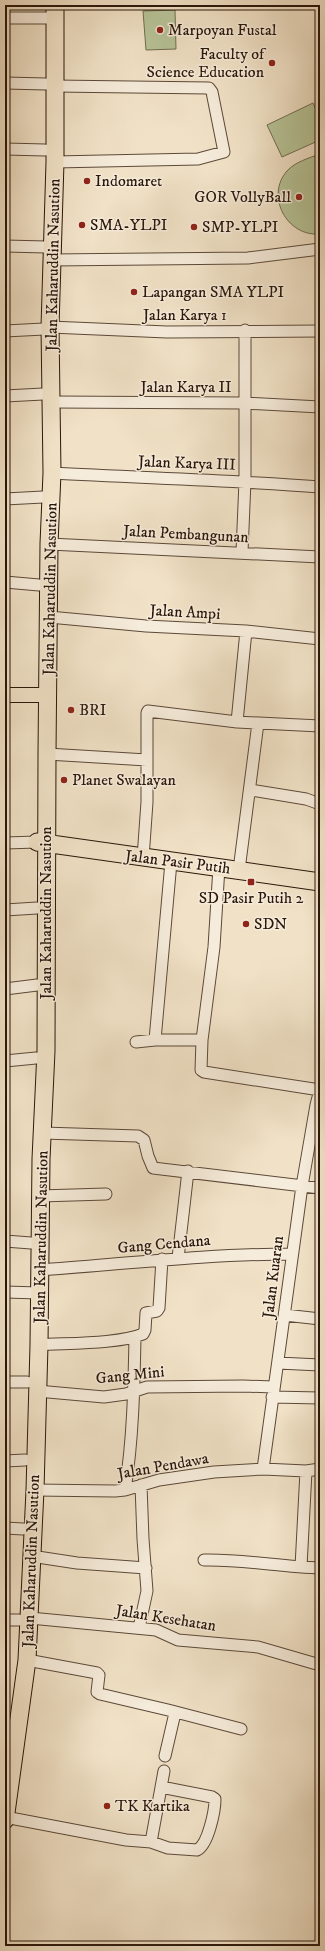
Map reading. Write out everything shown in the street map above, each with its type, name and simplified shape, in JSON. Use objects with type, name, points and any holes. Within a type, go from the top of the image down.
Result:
[{"type":"highway","name":"Jalan Kaharuddin Nasution","points":[[5,1752],[14,1694],[23,1529],[25,1460],[32,1387],[39,1345],[33,1293],[39,1270],[40,1196],[46,1051],[39,585],[47,398],[51,12]]},
{"type":"highway","name":"Jalan Kaharuddin Nasution","points":[[5,1818],[27,1660],[18,1620],[31,1556],[35,1490],[32,1387],[33,1293],[31,1243],[36,1058],[37,908],[47,754],[49,544],[52,473],[46,426]]},
{"type":"highway","name":"Jalan Pasir Putih","points":[[42,843],[320,882]]},
{"type":"main road","points":[[5,695],[40,695]]},
{"type":"street","points":[[5,18],[51,12]]},
{"type":"street","points":[[5,83],[209,88],[212,92],[224,152],[198,159],[50,156],[5,149]]},
{"type":"street","points":[[5,246],[49,254],[248,258],[320,249]]},
{"type":"street","name":"Jalan Karya 1","points":[[5,331],[47,328],[167,332],[320,330]]},
{"type":"street","points":[[242,552],[245,481],[244,330]]},
{"type":"street","name":"Jalan Karya II","points":[[5,396],[244,403],[320,407]]},
{"type":"street","name":"Jalan Karya III","points":[[52,473],[153,479],[245,481],[320,487]]},
{"type":"street","points":[[5,499],[43,497]]},
{"type":"street","name":"Jalan Pembangunan","points":[[49,544],[242,552],[320,557]]},
{"type":"street","points":[[5,582],[39,585]]},
{"type":"street","name":"Jalan Ampi","points":[[49,617],[146,626],[246,631],[320,638]]},
{"type":"street","points":[[237,722],[246,631]]},
{"type":"street","points":[[143,858],[148,711],[237,722],[320,726]]},
{"type":"street","points":[[240,870],[258,723]]},
{"type":"street","points":[[47,754],[147,760]]},
{"type":"street","points":[[251,790],[306,799],[320,804]]},
{"type":"street","points":[[5,843],[42,843]]},
{"type":"street","points":[[155,1040],[171,862]]},
{"type":"street","points":[[219,867],[214,947],[200,1067],[204,1072],[320,1090]]},
{"type":"street","points":[[5,910],[37,908]]},
{"type":"street","points":[[5,990],[37,985]]},
{"type":"street","points":[[136,1042],[155,1040],[202,1040]]},
{"type":"street","points":[[5,1061],[36,1058]]},
{"type":"street","name":"Jalan Kuaran","points":[[263,1469],[302,1186],[314,1112],[320,1090]]},
{"type":"street","points":[[43,1133],[138,1136],[144,1140],[149,1160],[153,1168],[320,1188]]},
{"type":"street","points":[[178,1258],[188,1171]]},
{"type":"street","points":[[40,1196],[106,1194]]},
{"type":"street","points":[[5,1241],[31,1243]]},
{"type":"street","name":"Gang Cendana","points":[[39,1270],[131,1263],[162,1259],[292,1254]]},
{"type":"street","points":[[39,1345],[135,1337],[144,1332],[146,1313],[157,1311],[159,1308],[162,1259]]},
{"type":"street","points":[[5,1292],[33,1293]]},
{"type":"street","points":[[285,1315],[320,1319]]},
{"type":"street","points":[[124,1490],[131,1445],[135,1337]]},
{"type":"street","points":[[278,1363],[320,1365]]},
{"type":"street","name":"Gang Mini","points":[[5,1382],[104,1397],[134,1392],[147,1387],[243,1386],[273,1392],[320,1398]]},
{"type":"street","points":[[5,1461],[25,1460]]},
{"type":"street","name":"Jalan Pendawa","points":[[35,1490],[124,1490],[159,1480],[214,1472],[263,1469],[306,1471],[320,1469]]},
{"type":"street","points":[[301,1567],[306,1471]]},
{"type":"street","points":[[139,1628],[148,1591],[143,1540],[141,1485]]},
{"type":"street","points":[[5,1528],[23,1529]]},
{"type":"street","points":[[31,1556],[146,1568]]},
{"type":"street","points":[[204,1560],[228,1559],[320,1568]]},
{"type":"street","name":"Jalan Kesehatan","points":[[18,1620],[156,1630],[178,1640],[258,1647],[320,1664]]},
{"type":"street","points":[[27,1660],[97,1673],[99,1675],[97,1692],[100,1694],[241,1729]]},
{"type":"street","points":[[165,1756],[176,1712]]},
{"type":"street","points":[[151,1842],[164,1771]]},
{"type":"street","points":[[5,1818],[126,1840],[151,1842],[168,1848],[199,1850],[206,1843],[215,1802],[212,1797],[161,1787]]},
{"type":"green space","name":"Marpoyan Fustal","points":[[175,10],[176,49],[146,50],[143,11]]},
{"type":"green space","points":[[313,103],[320,118],[320,140],[282,157],[267,125]]},
{"type":"green space","name":"GOR VollyBall","points":[[320,154],[320,234],[308,233],[298,229],[289,222],[279,203],[278,192],[281,181],[290,168],[302,161]]},
{"type":"place","name":"Marpoyan Fustal","points":[[160,30]]},
{"type":"place","name":"Faculty of Science Education","points":[[272,63]]},
{"type":"place","name":"Indomaret","points":[[87,181]]},
{"type":"place","name":"GOR VollyBall","points":[[299,197]]},
{"type":"place","name":"SMA-YLPI","points":[[82,225]]},
{"type":"place","name":"SMP-YLPI","points":[[194,227]]},
{"type":"place","name":"Lapangan SMA YLPI","points":[[134,292]]},
{"type":"place","name":"BRI","points":[[71,710]]},
{"type":"place","name":"Planet Swalayan","points":[[64,780]]},
{"type":"place","name":"SD Pasir Putih 2","points":[[251,882]]},
{"type":"place","name":"SDN","points":[[246,924]]},
{"type":"place","name":"TK Kartika","points":[[107,1806]]}]
